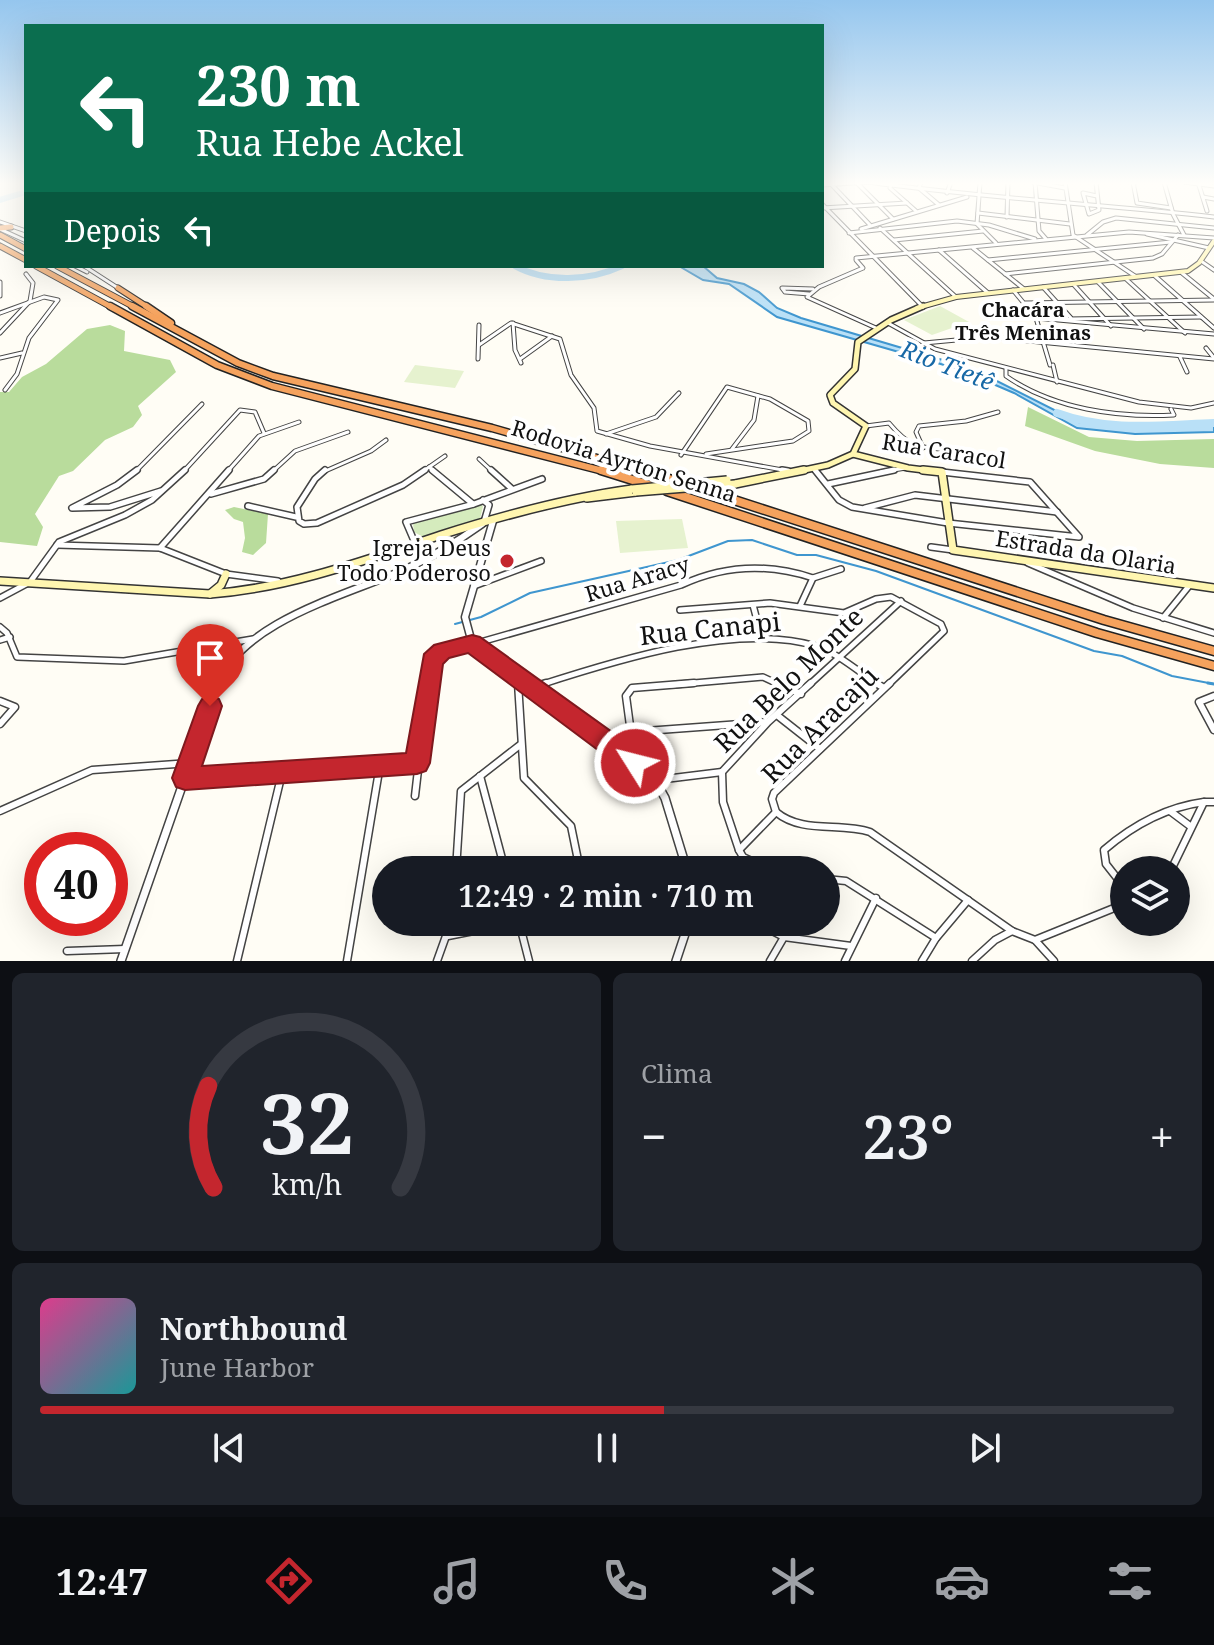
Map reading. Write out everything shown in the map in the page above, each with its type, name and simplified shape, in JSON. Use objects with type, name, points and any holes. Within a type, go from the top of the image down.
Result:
[{"type":"highway","points":[[4,228],[24,247]]},
{"type":"highway","points":[[0,246],[24,259]]},
{"type":"highway","name":"Rodovia Ayrton Senna","points":[[40,268],[217,365],[247,378],[626,477],[1214,669]]},
{"type":"highway","name":"Rodovia Ayrton Senna","points":[[61,268],[238,363],[273,376],[586,453],[1104,620],[1214,651]]},
{"type":"highway","points":[[118,288],[181,334]]},
{"type":"main road","points":[[634,491],[735,484],[839,462],[853,454],[866,426],[830,399],[832,391],[855,369],[858,342],[887,322],[956,297],[1182,273],[1195,268],[1212,244]]},
{"type":"main road","name":"Rua Caracol","points":[[853,454],[908,468],[942,472]]},
{"type":"main road","points":[[942,472],[953,550]]},
{"type":"main road","points":[[0,581],[210,594],[241,592],[290,582],[567,499],[770,476]]},
{"type":"main road","name":"Estrada da Olaria","points":[[953,550],[1214,588]]},
{"type":"main road","points":[[210,594],[221,585],[226,574]]},
{"type":"street","points":[[843,227],[923,307]]},
{"type":"street","points":[[855,232],[868,227]]},
{"type":"street","points":[[876,227],[956,297]]},
{"type":"street","points":[[849,233],[899,227]]},
{"type":"street","points":[[980,227],[998,244]]},
{"type":"street","points":[[991,227],[1037,240]]},
{"type":"street","points":[[1039,227],[1040,233],[1046,239]]},
{"type":"street","points":[[1071,227],[1074,237],[1138,278]]},
{"type":"street","points":[[1087,235],[1099,227]]},
{"type":"street","points":[[1180,227],[1184,235]]},
{"type":"street","points":[[4,228],[24,231]]},
{"type":"street","points":[[4,228],[24,240]]},
{"type":"street","points":[[894,240],[983,231]]},
{"type":"street","points":[[1133,231],[1172,241],[1212,244]]},
{"type":"street","points":[[816,289],[782,288],[785,292],[809,294],[863,268],[856,258],[875,256],[1133,231],[1184,235],[1212,244]]},
{"type":"street","points":[[1005,274],[1157,257],[1178,235]]},
{"type":"street","points":[[988,260],[1172,241]]},
{"type":"street","points":[[971,247],[1024,289]]},
{"type":"street","points":[[939,250],[988,293]]},
{"type":"street","points":[[1201,261],[1214,270]]},
{"type":"street","points":[[80,268],[103,278]]},
{"type":"street","points":[[87,268],[118,288]]},
{"type":"street","points":[[1182,273],[1214,299]]},
{"type":"street","points":[[0,333],[30,301],[33,283],[26,274]]},
{"type":"street","points":[[1155,276],[1214,328]]},
{"type":"street","points":[[1126,279],[1186,334]]},
{"type":"street","points":[[0,282],[0,296]]},
{"type":"street","points":[[1098,282],[1145,330]]},
{"type":"street","points":[[1074,285],[1111,326]]},
{"type":"street","points":[[1043,287],[1073,319]]},
{"type":"street","points":[[1013,290],[1036,318],[1057,382]]},
{"type":"street","points":[[809,294],[807,298],[876,328]]},
{"type":"street","points":[[0,313],[48,296],[58,300],[29,338],[17,374],[5,390]]},
{"type":"street","points":[[1025,303],[1214,299]]},
{"type":"street","points":[[1050,320],[1201,317]]},
{"type":"street","points":[[1036,318],[1186,334],[1214,334]]},
{"type":"street","points":[[887,322],[922,344],[1057,382],[1171,407],[1197,408],[1214,403]]},
{"type":"street","points":[[513,323],[515,350],[520,361],[552,336]]},
{"type":"street","points":[[513,323],[563,342],[571,375],[594,408],[597,431],[604,435],[681,455],[793,441],[809,431],[804,416],[745,389],[731,387],[723,390],[712,414],[681,455]]},
{"type":"street","points":[[479,345],[513,323]]},
{"type":"street","points":[[478,359],[479,325]]},
{"type":"street","points":[[922,344],[973,337],[1214,359]]},
{"type":"street","points":[[1206,348],[1214,359]]},
{"type":"street","points":[[0,358],[22,353]]},
{"type":"street","points":[[1180,357],[1187,372]]},
{"type":"street","points":[[1006,368],[1006,376],[1013,381],[1067,404],[1114,412],[1167,415],[1174,414],[1171,407]]},
{"type":"street","points":[[604,435],[652,422],[668,410],[679,393]]},
{"type":"street","points":[[732,449],[754,420],[758,396]]},
{"type":"street","points":[[164,490],[110,507],[72,508],[110,489],[136,471],[202,404]]},
{"type":"street","points":[[0,598],[30,582],[54,545],[125,515],[164,490],[244,408],[254,410],[264,433]]},
{"type":"street","points":[[923,448],[916,432],[919,426],[972,420],[998,412]]},
{"type":"street","points":[[160,548],[264,433],[299,422]]},
{"type":"street","points":[[866,426],[891,423],[904,441],[923,448],[950,450]]},
{"type":"street","points":[[209,495],[264,479],[295,451],[348,432]]},
{"type":"street","points":[[296,517],[297,507],[320,474],[371,451],[386,440]]},
{"type":"street","points":[[702,454],[791,472]]},
{"type":"street","points":[[248,506],[296,517],[304,524],[317,523],[403,485],[445,456]]},
{"type":"street","points":[[479,459],[512,489]]},
{"type":"street","points":[[751,464],[769,469],[770,476]]},
{"type":"street","points":[[429,467],[474,504]]},
{"type":"street","points":[[814,468],[843,504],[863,509],[948,523],[1076,538],[1079,534],[1057,512],[946,498],[910,495],[863,509]]},
{"type":"street","points":[[827,485],[866,474],[908,468]]},
{"type":"street","name":"Rua Caracol","points":[[942,472],[1030,482],[1057,512]]},
{"type":"street","points":[[416,545],[406,522],[474,504],[542,479]]},
{"type":"street","points":[[0,627],[10,637],[17,657],[100,663],[148,659],[253,639],[289,618],[431,558],[459,543],[483,524],[489,505],[483,500]]},
{"type":"street","points":[[493,521],[465,617],[472,643],[655,780],[665,798],[683,856]]},
{"type":"street","points":[[54,545],[160,548],[226,574],[290,582]]},
{"type":"street","points":[[931,547],[953,550]]},
{"type":"street","points":[[1020,558],[1062,580],[1163,618],[1214,633]]},
{"type":"street","points":[[472,587],[541,561]]},
{"type":"street","name":"Rua Aracy","points":[[417,763],[432,660],[442,651],[681,585],[719,571],[745,567],[773,569],[813,578]]},
{"type":"street","points":[[800,606],[813,578],[841,569]]},
{"type":"street","points":[[1163,618],[1189,586]]},
{"type":"street","points":[[680,610],[753,605],[800,606],[844,613],[884,597],[901,601]]},
{"type":"street","name":"Rua Aracajú","points":[[901,601],[945,629],[774,793],[772,799],[776,812],[786,821],[795,823],[849,824],[870,832],[1012,931],[1035,940]]},
{"type":"street","name":"Rua Belo Monte","points":[[741,853],[723,802],[722,772],[768,722],[901,601]]},
{"type":"street","points":[[753,605],[762,639]]},
{"type":"street","points":[[0,640],[10,637]]},
{"type":"street","points":[[121,961],[219,680],[253,639]]},
{"type":"street","name":"Rua Canapi","points":[[530,688],[631,656],[762,639],[807,643],[839,657],[884,688]]},
{"type":"street","points":[[635,763],[626,696],[632,688],[763,677],[801,694]]},
{"type":"street","points":[[518,679],[524,778],[571,826],[577,856]]},
{"type":"street","points":[[1214,696],[1199,702],[1214,730]]},
{"type":"street","points":[[0,701],[14,704],[15,707],[0,724]]},
{"type":"street","points":[[777,715],[820,749]]},
{"type":"street","points":[[632,732],[768,722]]},
{"type":"street","points":[[457,856],[461,791],[520,745]]},
{"type":"street","points":[[0,811],[92,770],[190,763]]},
{"type":"street","points":[[185,778],[417,763],[415,796]]},
{"type":"street","points":[[347,961],[380,765]]},
{"type":"street","points":[[237,961],[283,772]]},
{"type":"street","points":[[655,780],[722,772]]},
{"type":"street","points":[[480,775],[501,856]]},
{"type":"street","points":[[1177,856],[1204,802]]},
{"type":"street","points":[[1110,869],[1104,850],[1170,811],[1189,803],[1214,802]]},
{"type":"street","points":[[1170,811],[1190,826]]},
{"type":"street","points":[[739,856],[776,812]]},
{"type":"street","points":[[741,853],[746,856]]},
{"type":"street","points":[[840,880],[876,898],[936,938]]},
{"type":"street","points":[[845,961],[876,898]]},
{"type":"street","points":[[922,961],[936,938],[968,900]]},
{"type":"street","points":[[1054,961],[1035,940],[1110,910]]},
{"type":"street","points":[[972,961],[995,940],[1012,931]]},
{"type":"street","points":[[437,961],[448,936]]},
{"type":"street","points":[[523,936],[529,961]]},
{"type":"street","points":[[676,961],[684,936]]},
{"type":"street","points":[[770,961],[784,937],[851,946]]},
{"type":"street","points":[[67,951],[125,949]]},
{"type":"green space","points":[[940,306],[969,322],[932,335],[904,320]]},
{"type":"green space","points":[[110,325],[125,331],[124,351],[170,360],[176,372],[138,406],[142,415],[133,427],[105,440],[73,471],[59,476],[35,514],[43,527],[37,546],[0,542],[0,392],[9,392],[22,377],[46,364],[87,329]]},
{"type":"green space","points":[[415,365],[464,371],[455,388],[404,382]]},
{"type":"green space","points":[[1028,407],[1089,437],[1137,441],[1214,439],[1214,468],[1160,464],[1095,451],[1025,426]]},
{"type":"green space","points":[[480,504],[483,506],[480,519],[425,538],[414,532],[413,523]]},
{"type":"green space","points":[[234,507],[268,514],[266,543],[253,555],[242,552],[245,538],[243,522],[234,519],[225,510]]},
{"type":"green space","points":[[682,519],[688,548],[620,553],[616,521]]},
{"type":"water","name":"Rio Tietê","points":[[682,268],[705,268],[717,278],[744,284],[777,308],[801,318],[973,369],[1078,422],[1117,427],[1214,423],[1214,432],[1135,434],[1077,428],[1014,393],[958,369],[777,317],[729,284],[703,280]]},
{"type":"waterway","name":"Rio Tietê","points":[[520,268],[540,275],[568,278],[596,275],[617,268]]},
{"type":"waterway","name":"Rio Tietê","points":[[1057,413],[1115,425],[1214,423]]},
{"type":"waterway","points":[[455,624],[481,617],[530,593],[678,560],[728,541],[752,540],[797,555],[816,555],[876,571],[1094,651],[1122,656],[1172,676],[1214,684],[1208,683]]},
{"type":"place","name":"Igreja Deus Todo Poderoso","points":[[507,561]]},
{"type":"district","name":"Chacára Três Meninas","points":[[1023,322]]},
{"type":"route","points":[[210,706],[185,778],[417,763],[432,660],[442,651],[472,643],[635,763]]}]
